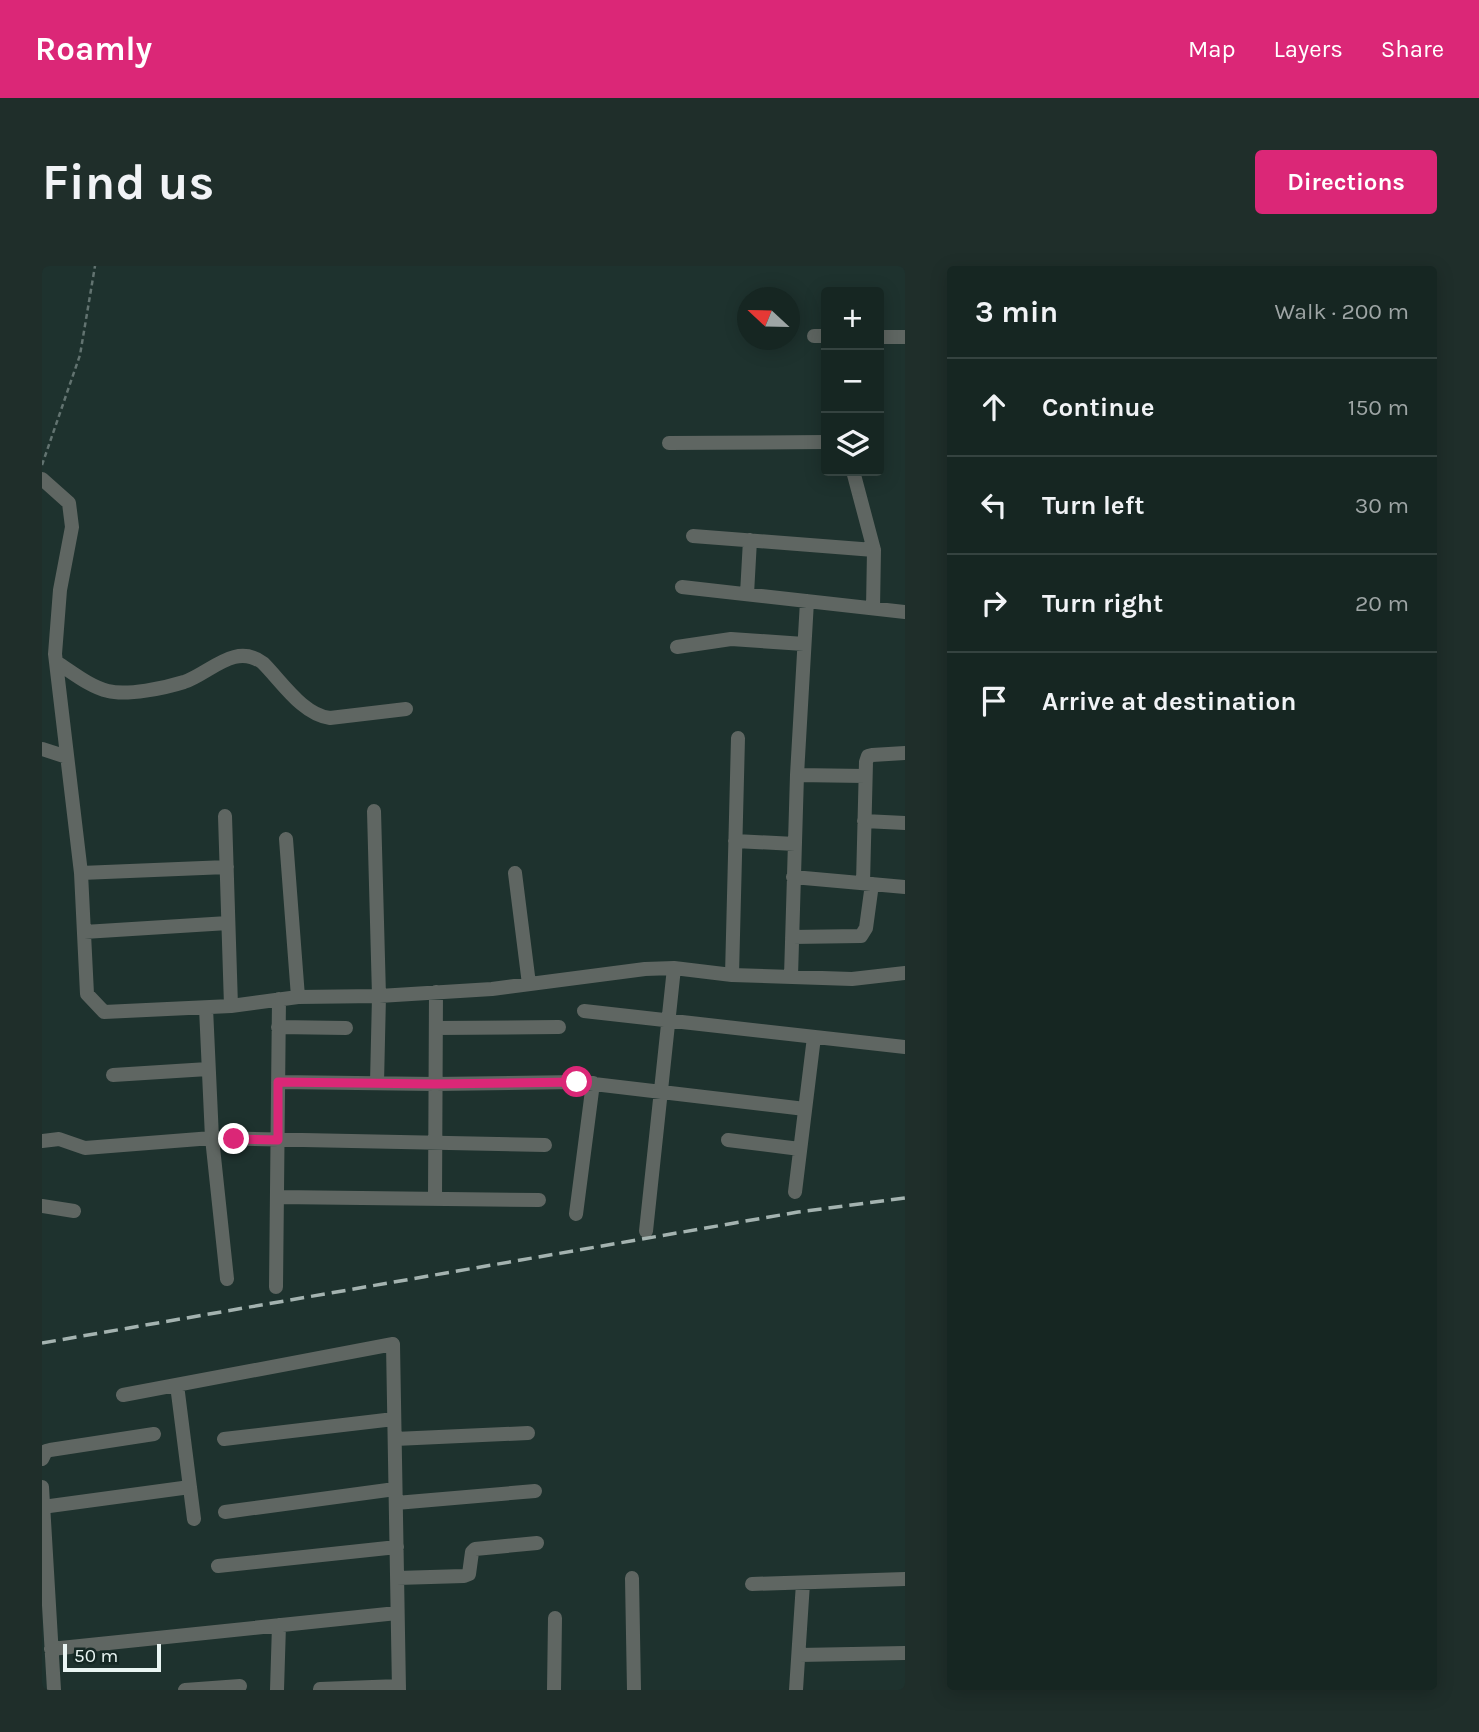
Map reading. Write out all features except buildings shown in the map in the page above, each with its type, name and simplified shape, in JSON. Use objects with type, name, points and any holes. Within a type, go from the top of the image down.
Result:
[{"type":"street","points":[[884,337],[905,337]]},
{"type":"street","points":[[669,443],[821,442]]},
{"type":"street","points":[[854,476],[874,550],[873,608]]},
{"type":"street","points":[[42,480],[69,503],[72,527],[60,590],[56,662],[81,873],[87,994],[104,1012],[231,1006],[298,997],[436,992],[674,968],[732,975],[852,979],[905,973]]},
{"type":"street","points":[[693,536],[874,550]]},
{"type":"street","points":[[747,594],[750,540]]},
{"type":"street","points":[[682,587],[905,612]]},
{"type":"street","points":[[791,976],[794,844],[807,601]]},
{"type":"street","points":[[677,647],[730,639],[804,644]]},
{"type":"street","points":[[56,662],[98,687],[118,693],[185,681],[229,658],[246,655],[263,663],[308,709],[322,717],[406,709]]},
{"type":"street","points":[[732,975],[738,738]]},
{"type":"street","points":[[42,749],[67,757]]},
{"type":"street","points":[[792,937],[861,936],[866,928],[864,821],[868,757],[905,753]]},
{"type":"street","points":[[797,775],[865,776]]},
{"type":"street","points":[[374,811],[379,996],[377,1083]]},
{"type":"street","points":[[225,816],[231,1006]]},
{"type":"street","points":[[864,821],[905,823]]},
{"type":"street","points":[[286,839],[298,997]]},
{"type":"street","points":[[736,841],[794,844]]},
{"type":"street","points":[[81,873],[227,867]]},
{"type":"street","points":[[515,873],[528,984]]},
{"type":"street","points":[[793,877],[905,887]]},
{"type":"street","points":[[84,932],[228,923]]},
{"type":"street","points":[[646,1231],[674,968]]},
{"type":"street","points":[[435,1199],[436,992]]},
{"type":"street","points":[[276,1287],[279,999]]},
{"type":"street","points":[[205,1008],[212,1138],[227,1279]]},
{"type":"street","points":[[584,1011],[905,1047]]},
{"type":"street","points":[[278,1027],[346,1028]]},
{"type":"street","points":[[436,1028],[559,1027]]},
{"type":"street","points":[[795,1192],[814,1037]]},
{"type":"street","points":[[113,1075],[208,1069]]},
{"type":"street","points":[[278,1082],[593,1083],[805,1110]]},
{"type":"street","points":[[576,1214],[593,1083]]},
{"type":"street","points":[[42,1141],[59,1139],[85,1148],[212,1138],[545,1145]]},
{"type":"street","points":[[728,1140],[800,1149]]},
{"type":"street","points":[[277,1197],[539,1200]]},
{"type":"street","points":[[42,1206],[74,1212]]},
{"type":"street","points":[[123,1395],[393,1345],[399,1688],[320,1689]]},
{"type":"street","points":[[177,1385],[194,1519]]},
{"type":"street","points":[[224,1440],[394,1419]]},
{"type":"street","points":[[395,1439],[528,1433]]},
{"type":"street","points":[[42,1459],[46,1451],[50,1450],[154,1434]]},
{"type":"street","points":[[42,1487],[54,1690]]},
{"type":"street","points":[[42,1507],[190,1487]]},
{"type":"street","points":[[225,1512],[396,1496],[535,1491]]},
{"type":"street","points":[[397,1578],[464,1576],[469,1574],[471,1552],[475,1549],[537,1543]]},
{"type":"street","points":[[218,1566],[397,1547]]},
{"type":"street","points":[[632,1578],[634,1690]]},
{"type":"street","points":[[752,1584],[905,1579]]},
{"type":"street","points":[[796,1690],[803,1583]]},
{"type":"street","points":[[51,1649],[397,1612]]},
{"type":"street","points":[[554,1690],[555,1618]]},
{"type":"street","points":[[277,1690],[279,1625]]},
{"type":"street","points":[[799,1655],[905,1653]]},
{"type":"street","points":[[186,1690],[240,1686]]},
{"type":"path","points":[[42,465],[80,355],[95,266]]},
{"type":"railway","points":[[42,1343],[798,1212],[905,1198]]},
{"type":"route","points":[[234,1139],[278,1140],[278,1082],[577,1082]]}]
